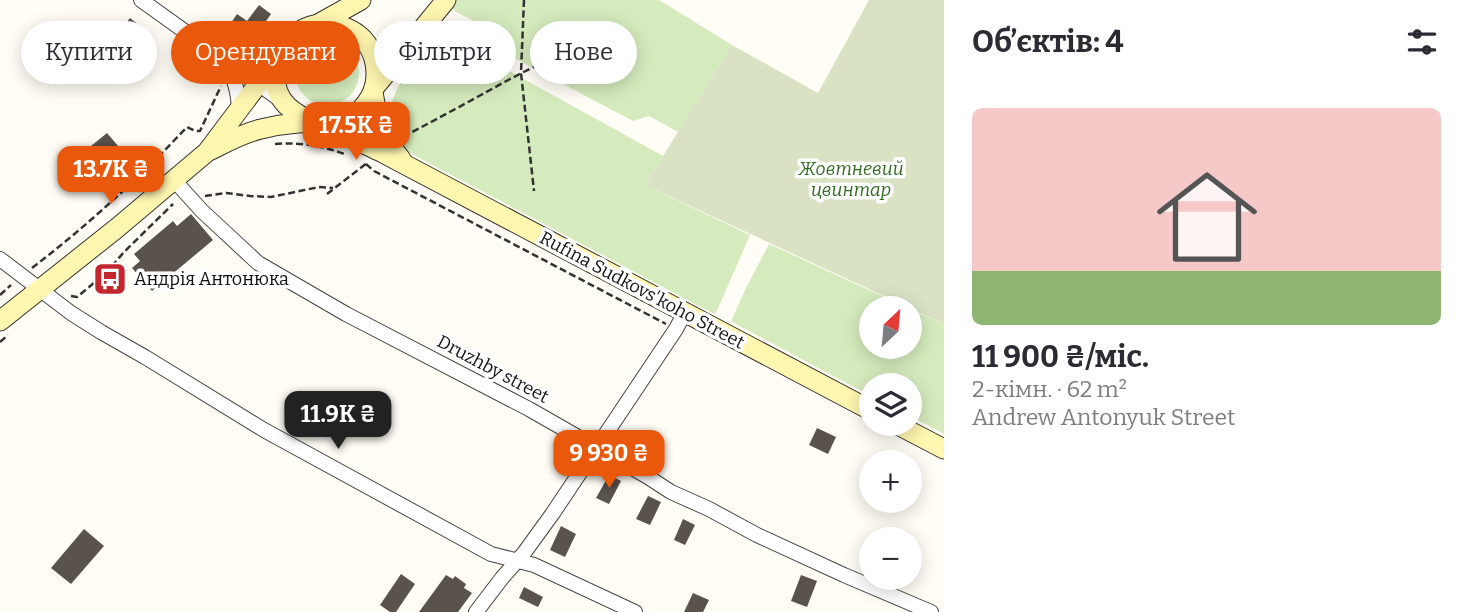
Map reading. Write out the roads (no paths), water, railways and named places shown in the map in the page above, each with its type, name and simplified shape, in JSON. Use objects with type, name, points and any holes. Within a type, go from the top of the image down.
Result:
[{"type":"main road","points":[[323,21],[361,0]]},
{"type":"main road","points":[[207,152],[259,129],[277,125],[334,123],[348,118],[360,110],[446,0]]},
{"type":"main road","points":[[360,36],[375,61],[373,90]]},
{"type":"main road","points":[[5,327],[179,186],[258,84]]},
{"type":"main road","points":[[277,84],[286,104]]},
{"type":"main road","name":"Rufina Sudkovs'koho Street","points":[[373,90],[380,154]]},
{"type":"main road","name":"Rufina Sudkovs'koho Street","points":[[286,104],[299,116],[380,154],[400,158],[412,169],[680,321],[859,405]]},
{"type":"main road","points":[[919,436],[944,449]]},
{"type":"street","name":"Rufina Sudkovs'koho Street","points":[[141,0],[171,21]]},
{"type":"street","name":"Rufina Sudkovs'koho Street","points":[[235,84],[239,96],[239,109]]},
{"type":"street","name":"Rufina Sudkovs'koho Street","points":[[258,84],[286,104]]},
{"type":"street","name":"Druzhby street","points":[[179,186],[258,263],[346,314],[529,409],[671,492],[757,535],[931,612]]},
{"type":"street","points":[[0,259],[101,332],[275,436],[491,554],[534,565],[635,612]]},
{"type":"street","points":[[476,612],[554,513],[680,321]]},
{"type":"place","name":"Андрія Антонюка","points":[[110,279]]},
{"type":"park label","name":"Жовтневий цвинтар","points":[[851,179]]}]
